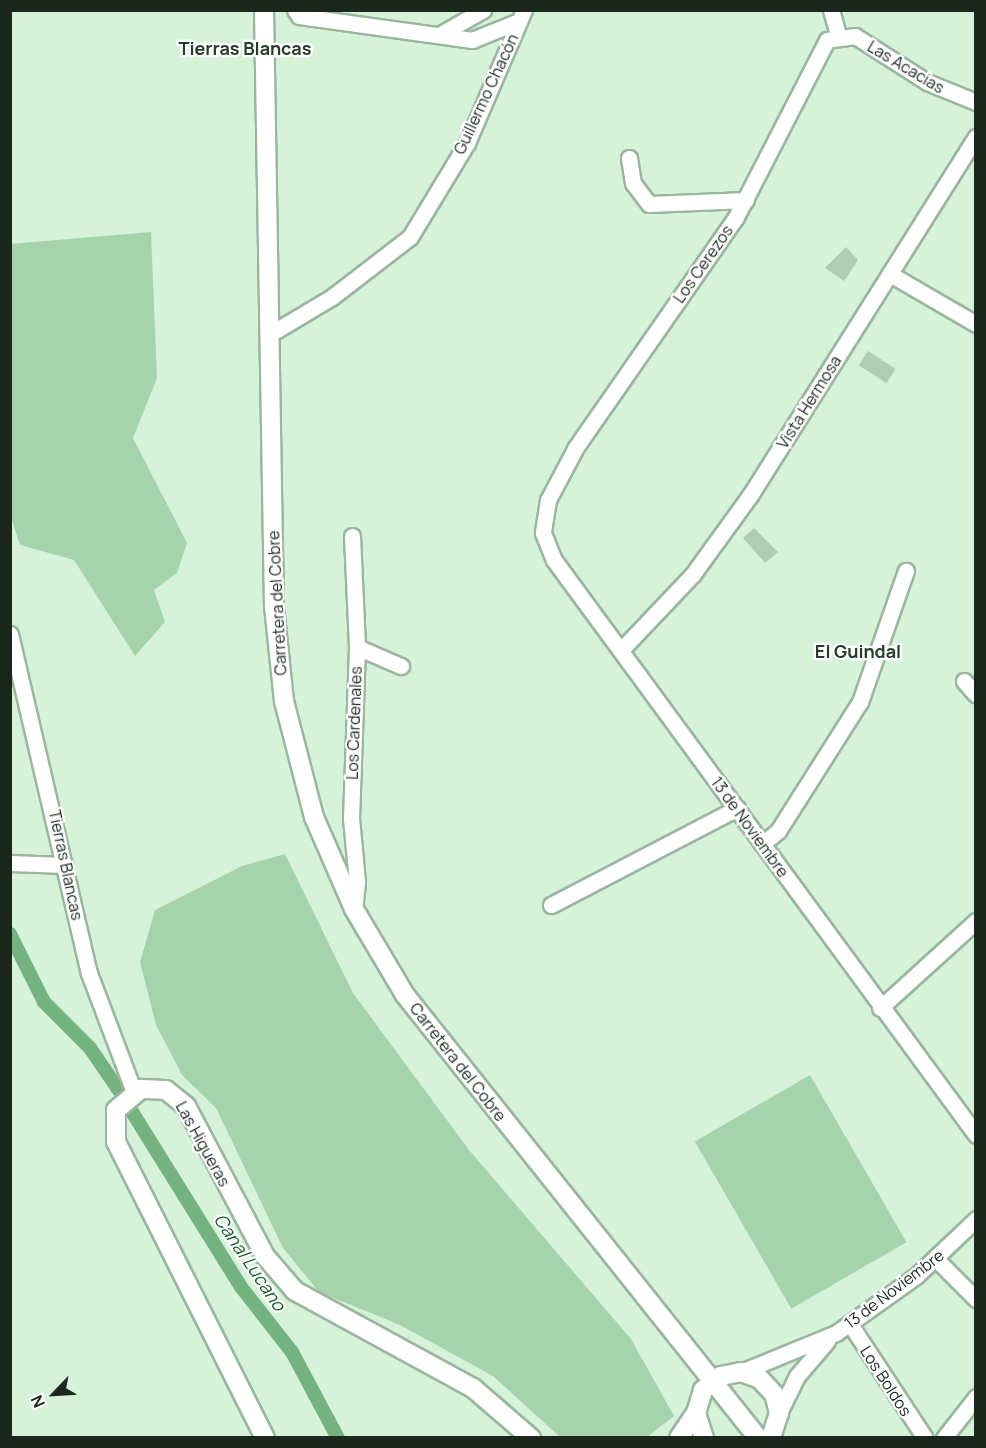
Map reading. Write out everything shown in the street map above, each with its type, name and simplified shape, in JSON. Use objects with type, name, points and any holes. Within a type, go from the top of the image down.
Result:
[{"type":"main road","name":"Carretera del Cobre","points":[[264,10],[273,598],[280,677],[307,793],[354,909],[420,1016],[758,1437]]},
{"type":"main road","name":"Las Higueras","points":[[134,1092],[158,1088],[181,1099],[265,1256],[295,1291],[473,1388],[531,1437]]},
{"type":"main road","points":[[134,1092],[114,1118],[122,1161],[265,1437]]},
{"type":"main road","points":[[681,1342],[768,1386],[777,1428]]},
{"type":"main road","points":[[681,1342],[704,1437]]},
{"type":"main road","points":[[679,1437],[712,1381],[737,1372]]},
{"type":"street","name":"Guillermo Chacón","points":[[295,10],[299,16],[472,40],[522,16]]},
{"type":"street","points":[[438,36],[483,10]]},
{"type":"street","points":[[831,10],[838,34]]},
{"type":"street","name":"Guillermo Chacón","points":[[270,334],[332,297],[410,237],[467,143],[522,16]]},
{"type":"street","name":"Las Acacias","points":[[838,34],[855,36],[927,82],[975,102]]},
{"type":"street","name":"Los Cerezos","points":[[545,511],[596,416],[746,200],[819,54],[838,34]]},
{"type":"street","name":"Vista Hermosa","points":[[621,650],[676,594],[729,526],[975,137]]},
{"type":"street","points":[[629,158],[633,183],[649,204],[746,200]]},
{"type":"street","points":[[890,274],[975,324]]},
{"type":"street","name":"13 de Noviembre","points":[[545,511],[548,550],[880,1008],[975,1135]]},
{"type":"street","name":"Los Cardenales","points":[[352,536],[357,647],[351,818],[357,882],[354,909]]},
{"type":"street","points":[[762,844],[778,831],[860,702],[906,571]]},
{"type":"street","name":"Tierras Blancas","points":[[10,634],[89,973],[134,1092]]},
{"type":"street","points":[[357,647],[401,666]]},
{"type":"street","points":[[964,681],[975,695]]},
{"type":"street","points":[[551,905],[737,808]]},
{"type":"street","points":[[10,863],[65,865]]},
{"type":"street","points":[[880,1008],[975,921]]},
{"type":"street","name":"13 de Noviembre","points":[[737,1372],[836,1333],[850,1324],[936,1259],[975,1219]]},
{"type":"street","points":[[936,1259],[975,1299]]},
{"type":"street","name":"Los Boldos","points":[[850,1324],[925,1437]]},
{"type":"street","name":"13 de Noviembre","points":[[777,1428],[797,1376],[836,1333]]},
{"type":"street","points":[[944,1437],[975,1397]]},
{"type":"green space","points":[[151,232],[157,378],[133,438],[187,543],[177,573],[154,590],[165,622],[135,656],[74,560],[20,545],[10,514],[10,244]]},
{"type":"green space","points":[[285,854],[353,993],[469,1150],[631,1339],[674,1416],[647,1437],[560,1437],[493,1376],[400,1325],[319,1292],[283,1248],[216,1108],[182,1075],[156,1025],[140,962],[155,910],[242,866]]},
{"type":"green space","points":[[810,1075],[906,1242],[791,1309],[695,1142]]},
{"type":"building","points":[[846,247],[858,260],[844,281],[825,268]]},
{"type":"building","points":[[868,351],[896,369],[886,383],[859,365]]},
{"type":"building","points":[[754,528],[778,552],[765,563],[743,538]]},
{"type":"waterway","name":"Canal Lucano","points":[[10,934],[44,1002],[90,1048],[118,1089]]},
{"type":"waterway","name":"Canal Lucano","points":[[129,1107],[241,1287],[292,1352],[338,1438]]},
{"type":"district","name":"Tierras Blancas","points":[[245,48]]},
{"type":"district","name":"El Guindal","points":[[858,651]]}]
